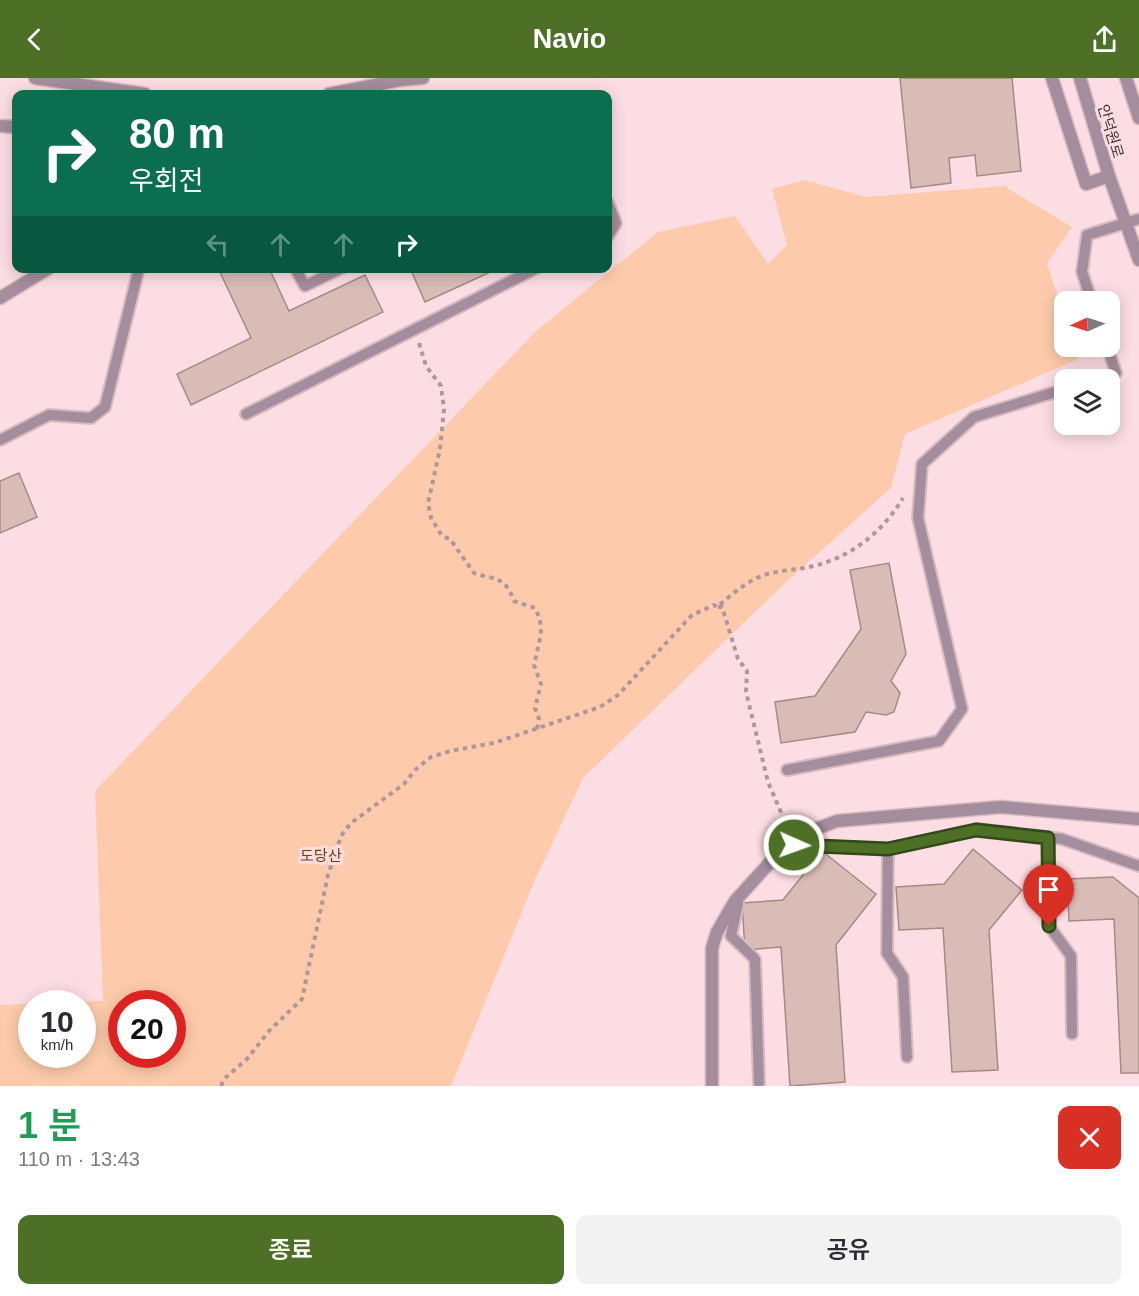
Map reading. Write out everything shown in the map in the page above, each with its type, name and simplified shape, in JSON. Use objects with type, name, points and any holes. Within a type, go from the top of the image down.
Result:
[{"type":"street","points":[[35,78],[118,90]]},
{"type":"street","points":[[360,90],[423,78]]},
{"type":"street","points":[[1052,78],[1086,184],[1109,176]]},
{"type":"street","name":"안덕원로","points":[[1080,78],[1109,176],[1139,260]]},
{"type":"street","name":"안덕원로","points":[[1126,78],[1139,118]]},
{"type":"street","points":[[0,298],[42,273]]},
{"type":"street","points":[[712,1086],[712,948],[717,932],[735,901],[792,838],[837,821],[1001,807],[1139,819]]},
{"type":"lane","points":[[612,213],[616,223],[612,230]]},
{"type":"lane","points":[[1088,291],[1082,272],[1087,235],[1139,219]]},
{"type":"lane","points":[[0,440],[49,415],[91,418],[105,407],[138,273]]},
{"type":"lane","points":[[298,273],[305,286],[332,273]]},
{"type":"lane","points":[[246,414],[527,273]]},
{"type":"lane","points":[[787,770],[939,741],[962,709],[918,518],[922,464],[974,417],[1054,392]]},
{"type":"lane","points":[[759,1083],[755,959],[730,936],[733,916],[739,901],[794,845],[888,849],[976,830],[1062,839],[1139,866]]},
{"type":"lane","points":[[1048,838],[1049,926],[1071,956],[1072,1034]]},
{"type":"lane","points":[[888,849],[887,953],[903,977],[907,1057]]},
{"type":"path","points":[[414,330],[426,366],[441,386],[444,409],[440,449],[428,503],[431,518],[442,536],[450,539],[474,573],[496,577],[510,590],[514,601],[535,608],[540,619],[541,634],[534,665],[541,684],[535,708],[539,719],[537,729]]},
{"type":"path","points":[[717,607],[756,578],[790,568],[808,567],[842,556],[864,544],[880,530],[910,488],[921,482]]},
{"type":"path","points":[[221,1086],[224,1079],[247,1059],[269,1031],[302,999],[328,875],[341,836],[351,823],[404,784],[415,770],[431,757],[450,751],[494,744],[600,707],[618,695],[692,615],[714,605],[722,607],[738,659],[747,671],[746,692],[750,712],[760,742],[768,783],[785,821],[788,843]]},
{"type":"green space","name":"도당산","points":[[804,180],[866,197],[1004,186],[1072,227],[1047,263],[1056,291],[1054,291],[1054,357],[1077,357],[1078,359],[905,434],[891,488],[785,583],[583,778],[534,882],[451,1086],[0,1086],[0,1005],[18,1004],[18,1068],[96,1068],[96,1001],[103,1001],[95,791],[536,331],[607,273],[612,273],[612,269],[658,232],[735,216],[768,264],[787,245],[772,189]]},
{"type":"building","points":[[900,78],[1012,78],[1021,171],[977,176],[975,155],[949,158],[951,183],[911,188]]},
{"type":"building","points":[[220,273],[271,273],[289,311],[365,275],[383,312],[191,405],[177,374],[251,338]]},
{"type":"building","points":[[412,273],[488,273],[425,302]]},
{"type":"building","points":[[19,473],[37,517],[0,533],[0,481]]},
{"type":"building","points":[[889,563],[906,654],[891,681],[900,693],[894,712],[886,715],[866,712],[855,732],[781,743],[775,702],[815,696],[861,629],[850,570]]},
{"type":"building","points":[[973,849],[1022,890],[989,930],[998,1070],[952,1072],[943,928],[899,930],[896,887],[944,884]]},
{"type":"building","points":[[822,851],[876,894],[836,945],[845,1082],[790,1086],[781,947],[745,950],[742,903],[783,900]]},
{"type":"building","points":[[1113,877],[1139,898],[1139,1073],[1121,1073],[1114,919],[1069,921],[1067,879]]},
{"type":"route","points":[[794,845],[888,849],[976,830],[1048,838],[1049,926]]}]
